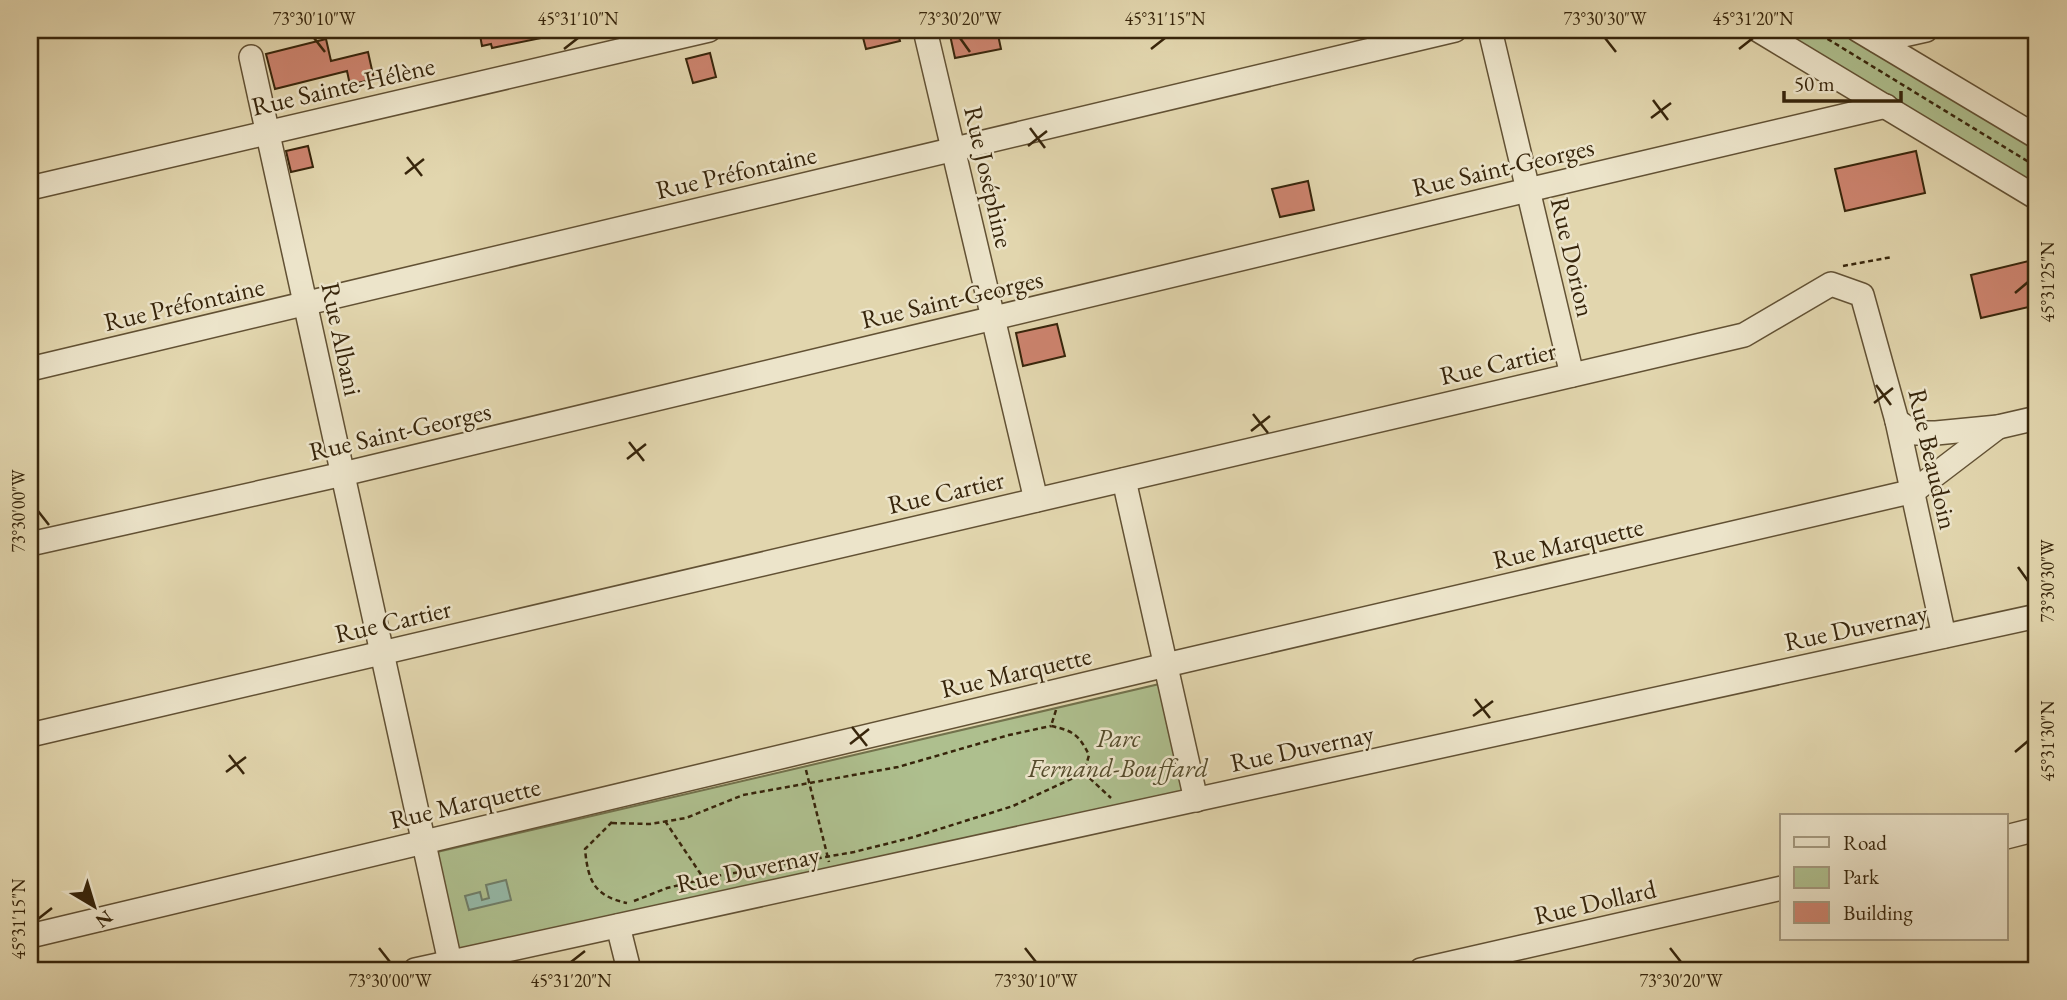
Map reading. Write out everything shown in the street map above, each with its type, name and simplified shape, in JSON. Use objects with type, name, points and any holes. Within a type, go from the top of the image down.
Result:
[{"type":"street","name":"Rue Sainte-Hélène","points":[[30,188],[709,30]]},
{"type":"street","name":"Rue Joséphine","points":[[925,30],[1036,500]]},
{"type":"street","name":"Rue Préfontaine","points":[[30,369],[1455,30]]},
{"type":"street","name":"Rue Dorion","points":[[1490,30],[1572,375]]},
{"type":"street","points":[[1758,30],[2037,198]]},
{"type":"street","points":[[1868,36],[1926,30]]},
{"type":"street","points":[[1868,36],[2037,137]]},
{"type":"street","name":"Rue Albani","points":[[251,57],[450,962]]},
{"type":"street","name":"Rue Saint-Georges","points":[[30,544],[343,474],[1886,106]]},
{"type":"street","name":"Rue Cartier","points":[[30,735],[1744,335],[1830,284]]},
{"type":"street","name":"Rue Beaudoin","points":[[1830,284],[1862,296],[1897,421],[1944,636]]},
{"type":"street","name":"Rue Marquette","points":[[1897,421],[1914,433],[1998,427],[2037,418]]},
{"type":"street","name":"Rue Marquette","points":[[30,936],[603,798],[1913,491],[1998,427]]},
{"type":"street","points":[[1124,480],[1196,800]]},
{"type":"street","name":"Rue Duvernay","points":[[415,970],[722,903],[830,868],[1129,814],[2037,616]]},
{"type":"street","points":[[2008,836],[2037,829]]},
{"type":"street","name":"Rue Dollard","points":[[1421,970],[1780,888]]},
{"type":"street","points":[[618,926],[629,970]]},
{"type":"path","points":[[1813,30],[2037,167]]},
{"type":"path","points":[[1830,284],[1835,268],[1892,257]]},
{"type":"path","points":[[1051,726],[1063,690]]},
{"type":"path","points":[[1051,726],[1080,738],[1089,755],[1084,773],[1001,810],[854,852],[830,868],[717,876],[667,888],[628,904],[610,900],[596,888],[587,871],[585,849],[612,823],[650,824],[686,818],[743,795],[898,767],[1009,735],[1051,726]]},
{"type":"path","points":[[802,752],[830,868]]},
{"type":"path","points":[[1084,773],[1129,814]]},
{"type":"path","points":[[603,798],[612,823]]},
{"type":"path","points":[[665,821],[704,879]]},
{"type":"path","points":[[717,876],[722,903]]},
{"type":"green space","points":[[1774,30],[1845,30],[2037,145],[2037,191]]},
{"type":"green space","name":"Parc Fernand-Bouffard","points":[[1168,682],[1190,795],[454,956],[437,852]]},
{"type":"shaded area","points":[[506,880],[511,900],[469,910],[465,896],[480,892],[482,900],[489,898],[486,885]]},
{"type":"building","points":[[479,30],[550,30],[551,36],[492,48],[491,44],[482,46]]},
{"type":"building","points":[[861,30],[897,30],[900,41],[866,49]]},
{"type":"building","points":[[975,30],[997,30],[1001,49],[955,58],[950,35]]},
{"type":"building","points":[[326,39],[331,61],[368,52],[374,79],[350,85],[347,71],[275,89],[266,54]]},
{"type":"building","points":[[710,53],[716,77],[693,83],[686,59]]},
{"type":"building","points":[[308,146],[313,167],[291,172],[286,151]]},
{"type":"building","points":[[1916,151],[1925,193],[1845,211],[1835,169]]},
{"type":"building","points":[[1308,181],[1314,210],[1280,217],[1272,189]]},
{"type":"building","points":[[2037,259],[2037,305],[1981,318],[1971,275]]},
{"type":"building","points":[[1057,324],[1065,356],[1023,366],[1016,333]]}]
